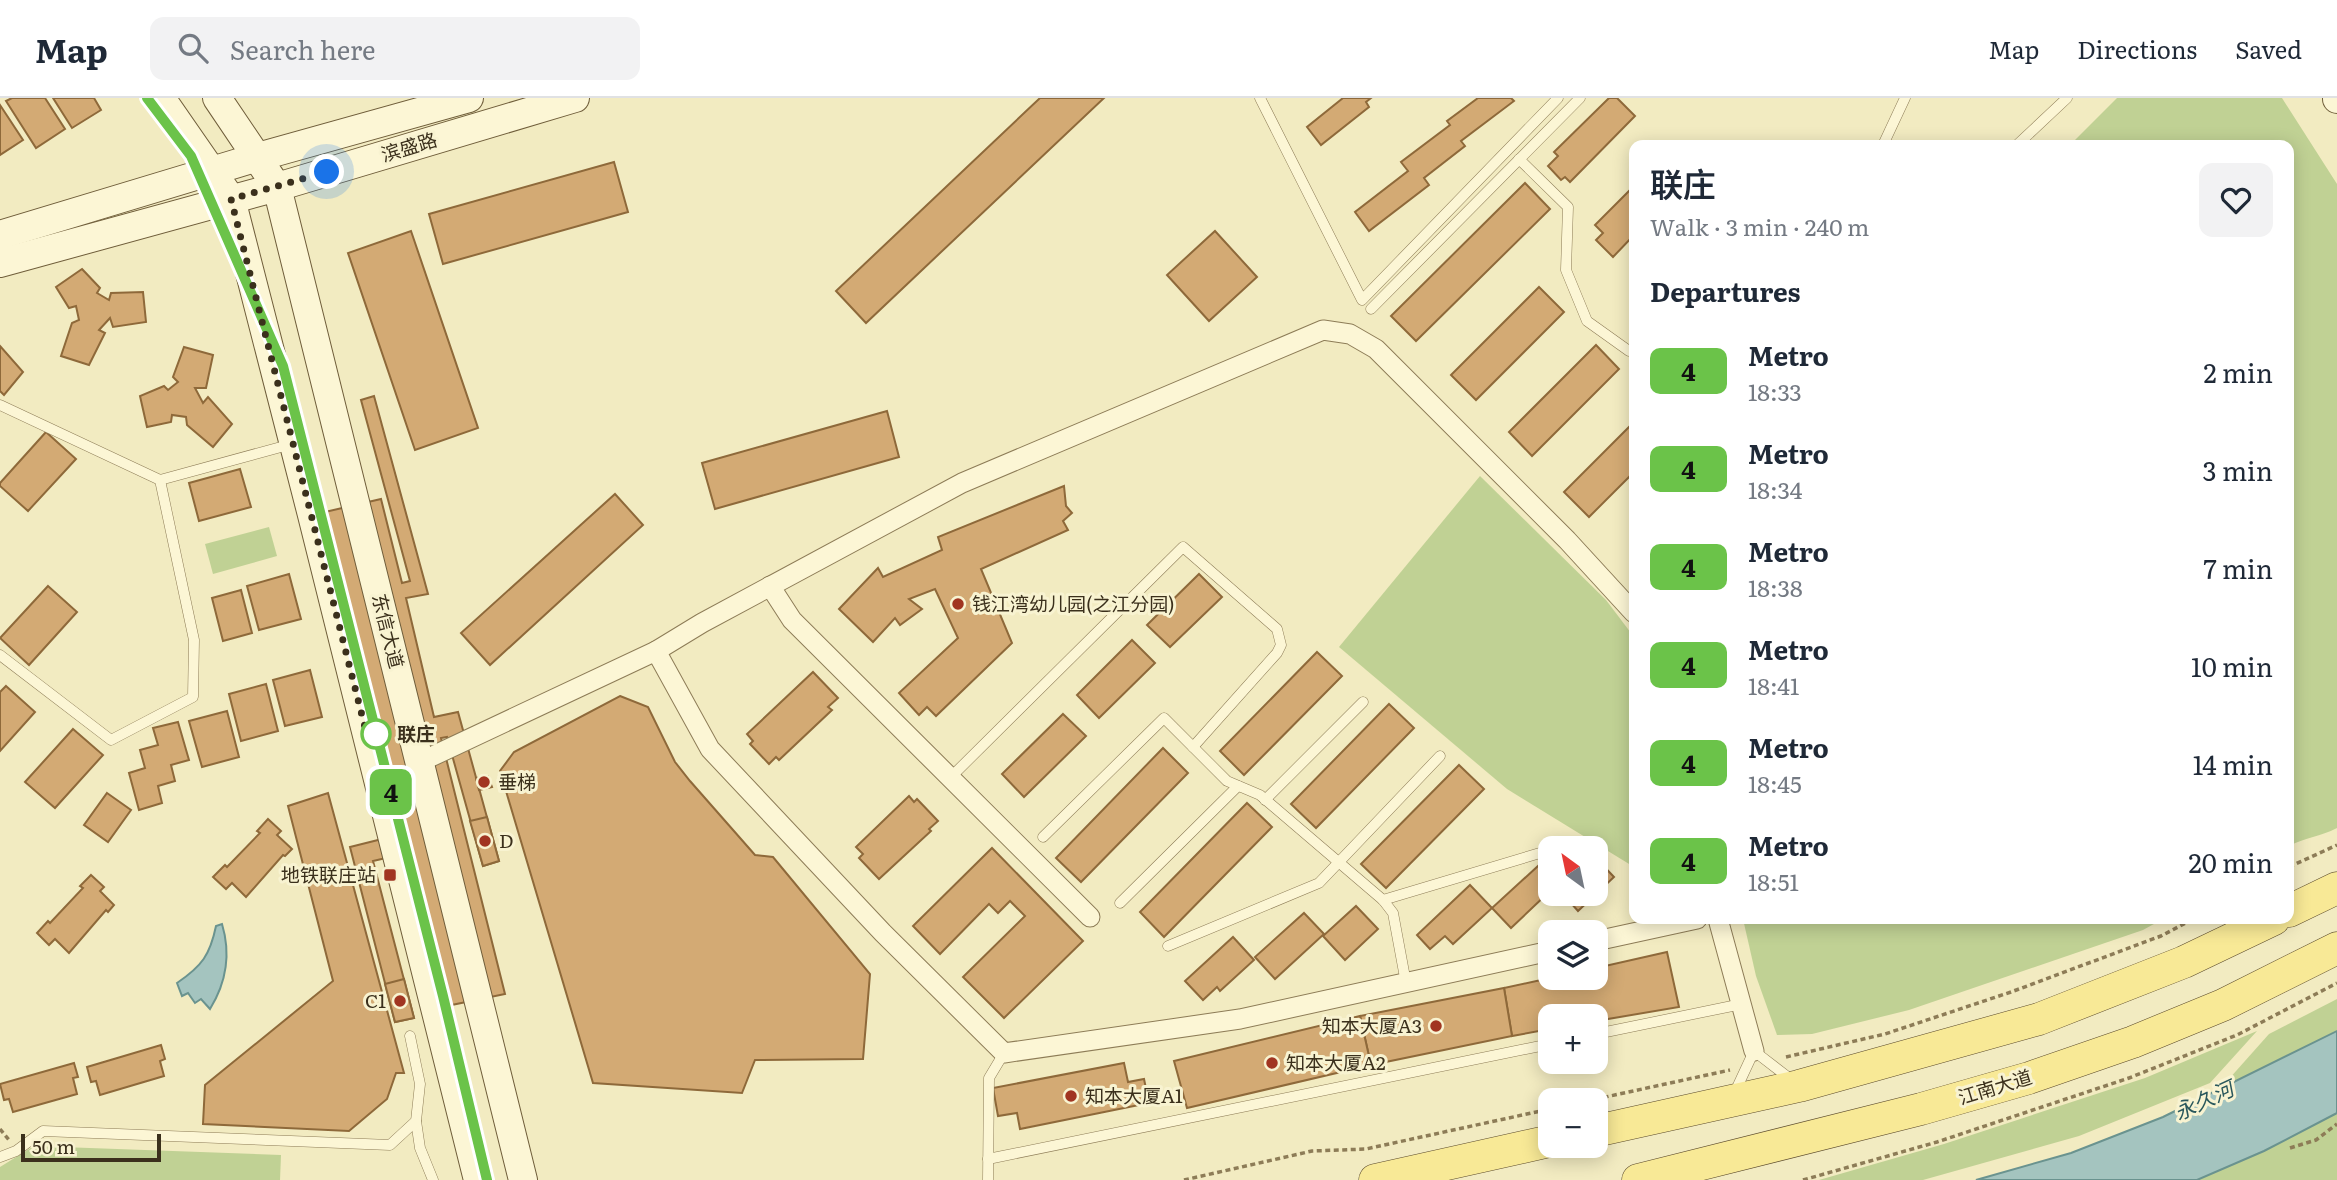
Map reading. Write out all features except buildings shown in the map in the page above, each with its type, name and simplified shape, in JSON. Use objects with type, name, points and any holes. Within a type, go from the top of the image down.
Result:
[{"type":"main road","points":[[161,98],[231,199],[478,1180]]},
{"type":"main road","name":"东信大道","points":[[217,98],[278,187],[523,1180]]},
{"type":"main road","name":"滨盛路","points":[[0,235],[258,157],[469,98]]},
{"type":"main road","name":"滨盛路","points":[[0,263],[278,187],[575,98]]},
{"type":"main road","points":[[2294,909],[2337,888]]},
{"type":"main road","points":[[1608,1128],[1799,1086],[2039,1019],[2184,962],[2264,924]]},
{"type":"main road","name":"江南大道","points":[[1637,1180],[1922,1109],[2029,1078],[2133,1042],[2223,1005],[2337,948]]},
{"type":"main road","points":[[1375,1180],[1538,1144]]},
{"type":"street","points":[[420,762],[656,651],[769,586],[962,483],[1323,330],[1350,334],[1376,349],[1567,540],[1629,608]]},
{"type":"street","points":[[769,586],[792,620],[1090,917]]},
{"type":"street","points":[[656,651],[710,749],[883,933],[1004,1053],[1240,1019],[1538,954]]},
{"type":"street","points":[[1608,938],[1673,924]]},
{"type":"street","points":[[1719,924],[1756,1059]]},
{"type":"lane","points":[[1260,98],[1362,300],[1558,98]]},
{"type":"lane","points":[[1371,309],[1580,98]]},
{"type":"lane","points":[[1885,140],[1905,98]]},
{"type":"lane","points":[[2022,140],[2067,98]]},
{"type":"lane","points":[[1520,159],[1568,207],[1566,270],[1587,321],[1629,351]]},
{"type":"lane","points":[[0,405],[160,480],[294,444]]},
{"type":"lane","points":[[0,655],[111,740],[193,698],[194,640],[160,480]]},
{"type":"lane","points":[[951,777],[1183,547],[1277,629],[1281,645],[1277,653],[1193,747]]},
{"type":"lane","points":[[1265,800],[1363,702]]},
{"type":"lane","points":[[1043,837],[1164,718],[1227,781],[1265,800],[1383,900],[1393,914],[1406,983]]},
{"type":"lane","points":[[1168,946],[1319,883],[1440,756]]},
{"type":"lane","points":[[1120,903],[1238,786]]},
{"type":"lane","points":[[1383,900],[1538,853]]},
{"type":"lane","points":[[1608,1032],[1742,1004]]},
{"type":"lane","points":[[410,1036],[420,1084],[416,1121],[420,1147],[433,1180]]},
{"type":"lane","points":[[988,1159],[1538,1046]]},
{"type":"lane","points":[[988,1180],[989,1078],[1004,1053]]},
{"type":"lane","points":[[1731,1101],[1756,1059],[1799,1086]]},
{"type":"lane","points":[[0,1157],[16,1151],[43,1131],[390,1145],[416,1121]]},
{"type":"path","points":[[2294,865],[2337,845]]},
{"type":"path","points":[[1608,1096],[1756,1059],[1885,1034],[2011,992],[2161,936],[2184,924]]},
{"type":"path","points":[[1803,1180],[1937,1142],[2129,1078],[2237,1035],[2337,983]]},
{"type":"path","points":[[1184,1180],[1312,1151],[1366,1149],[1538,1112]]},
{"type":"path","points":[[2290,1149],[2316,1140],[2337,1124]]},
{"type":"green space","points":[[2117,98],[2282,98],[2337,184],[2337,828],[2294,844],[2294,140],[2075,140]]},
{"type":"green space","points":[[1480,476],[1606,600],[1629,630],[1629,864],[1608,851],[1608,836],[1584,836],[1507,789],[1339,647]]},
{"type":"green space","points":[[269,527],[277,556],[213,574],[205,544]]},
{"type":"green space","points":[[1744,924],[2154,924],[1909,1010],[1812,1034],[1777,1035],[1756,976]]},
{"type":"green space","points":[[2337,999],[2337,1031],[2220,1089],[2269,1034]]},
{"type":"green space","points":[[2257,1031],[2210,1083],[2079,1136],[1923,1180],[1819,1180],[1944,1144],[2145,1078]]},
{"type":"green space","points":[[2337,1113],[2337,1180],[2197,1180],[2264,1151]]},
{"type":"green space","points":[[34,1146],[281,1155],[280,1180],[0,1180],[0,1167]]},
{"type":"water","points":[[222,924],[226,946],[225,968],[220,989],[210,1009],[201,999],[195,1003],[188,993],[182,996],[177,983],[204,959],[216,926]]},
{"type":"water","name":"永久河","points":[[2337,1031],[2337,1113],[2264,1151],[2197,1180],[1976,1180],[2071,1153],[2163,1117]]},
{"type":"metro line","name":"4","points":[[147,98],[191,156],[283,366],[487,1180]]},
{"type":"place","name":"钱江湾幼儿园(之江分园)","points":[[958,604]]},
{"type":"place","name":"联庄","points":[[376,734]]},
{"type":"place","name":"垂梯","points":[[484,782]]},
{"type":"place","name":"D","points":[[485,841]]},
{"type":"place","name":"地铁联庄站","points":[[390,875]]},
{"type":"place","name":"C1","points":[[400,1001]]},
{"type":"place","name":"知本大厦A3","points":[[1436,1026]]},
{"type":"place","name":"知本大厦A2","points":[[1272,1063]]},
{"type":"place","name":"知本大厦A1","points":[[1071,1096]]},
{"type":"route","points":[[327,172],[231,199],[369,743],[376,734]]}]
